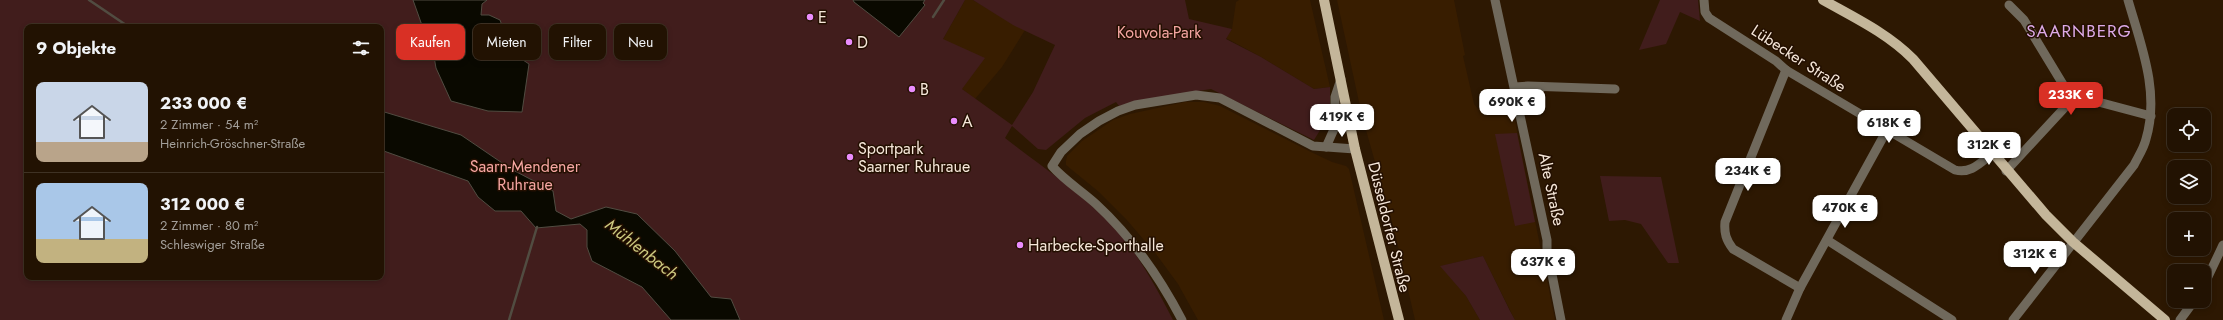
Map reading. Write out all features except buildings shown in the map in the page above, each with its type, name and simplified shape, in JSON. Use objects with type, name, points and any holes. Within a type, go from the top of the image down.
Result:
[{"type":"main road","name":"Düsseldorfer Straße","points":[[1324,0],[1355,150],[1398,320]]},
{"type":"main road","points":[[1823,0],[1880,31],[1898,44],[1913,59],[2006,171],[2046,215],[2073,242],[2166,320]]},
{"type":"street","name":"Alte Straße","points":[[1495,0],[1547,240],[1547,249],[1561,320]]},
{"type":"street","name":"Lübecker Straße","points":[[1704,0],[1705,12],[1710,18],[1776,61],[1786,70],[1955,170],[1963,172],[1970,170],[1993,154]]},
{"type":"street","points":[[2013,320],[2134,165],[2146,140],[2151,116],[2149,77],[2128,0]]},
{"type":"street","points":[[2009,5],[2024,20],[2064,86],[2072,95],[2151,116]]},
{"type":"street","points":[[1786,70],[1725,222],[1724,231],[1727,241],[1733,249],[1800,288]]},
{"type":"street","points":[[1326,147],[1335,127],[1335,97],[1341,79]]},
{"type":"street","points":[[1515,87],[1528,86],[1615,89]]},
{"type":"street","points":[[1182,320],[1162,282],[1140,250],[1101,209],[1052,166],[1061,152],[1080,134],[1112,115],[1135,106],[1196,95],[1220,98],[1313,146],[1355,150]]},
{"type":"street","points":[[2006,171],[2068,104],[2072,95]]},
{"type":"street","points":[[1786,320],[1800,288],[1887,130]]},
{"type":"street","points":[[1827,240],[1952,320]]},
{"type":"street","points":[[2211,270],[2223,245]]},
{"type":"street","points":[[2180,320],[2189,308]]},
{"type":"shaded area","points":[[965,0],[973,0],[1025,30],[1002,67],[975,99],[962,89],[943,39]]},
{"type":"shaded area","points":[[1239,0],[1310,0],[1330,87],[1314,89],[1226,38],[1232,29],[1236,2]]},
{"type":"shaded area","points":[[1337,0],[1454,0],[1465,55],[1463,56],[1474,104],[1478,109],[1512,106],[1555,320],[1515,320],[1483,256],[1441,266],[1466,296],[1480,320],[1415,320],[1394,229],[1362,116]]},
{"type":"shaded area","points":[[1185,102],[1204,102],[1220,106],[1311,152],[1332,162],[1346,166],[1349,169],[1384,320],[1198,320],[1178,284],[1156,254],[1126,219],[1099,192],[1066,165],[1067,156],[1082,141],[1113,120],[1130,114]]},
{"type":"green space","points":[[0,0],[965,0],[943,39],[985,58],[962,89],[1012,125],[1033,92],[1055,45],[1013,25],[973,0],[1185,0],[1189,19],[1232,29],[1226,39],[1261,57],[1314,89],[1330,87],[1330,114],[1314,140],[1211,89],[1136,101],[1119,106],[1116,102],[1085,118],[1046,150],[1038,149],[1012,126],[1005,138],[1058,178],[1108,221],[1136,255],[1173,320],[0,320]]},
{"type":"green space","points":[[1660,0],[1698,0],[1700,21],[1680,12],[1666,44],[1639,50]]},
{"type":"green space","points":[[1517,133],[1535,222],[1515,226],[1495,134]]},
{"type":"green space","points":[[1600,176],[1661,177],[1679,263],[1668,263],[1641,224],[1625,220],[1609,221]]},
{"type":"green space","points":[[1483,256],[1515,320],[1480,320],[1466,296],[1440,266]]},
{"type":"water","points":[[413,0],[487,0],[482,4],[481,15],[489,15],[500,20],[501,24],[473,24],[473,60],[523,60],[529,64],[522,112],[488,111],[451,101],[436,68],[435,60],[465,60],[465,24],[422,24]]},
{"type":"water","points":[[853,0],[925,0],[923,3],[925,5],[899,37]]},
{"type":"water","points":[[384,112],[461,135],[511,169],[553,191],[556,211],[571,219],[606,207],[637,214],[675,251],[711,297],[731,299],[740,320],[671,320],[642,287],[592,261],[587,247],[587,230],[580,224],[536,228],[521,211],[495,211],[478,197],[468,181],[384,151]]},
{"type":"waterway","name":"Mühlenbach","points":[[89,0],[125,24]]},
{"type":"waterway","points":[[933,17],[944,0]]},
{"type":"waterway","points":[[509,320],[537,227]]},
{"type":"place","name":"E","points":[[810,17]]},
{"type":"place","name":"D","points":[[849,42]]},
{"type":"place","name":"B","points":[[912,89]]},
{"type":"place","name":"A","points":[[954,121]]},
{"type":"place","name":"Sportpark Saarner Ruhraue","points":[[850,157]]},
{"type":"place","name":"Harbecke-Sporthalle","points":[[1020,245]]},
{"type":"district","name":"SAARNBERG","points":[[2079,31]]},
{"type":"park label","name":"Kouvola-Park","points":[[1159,32]]},
{"type":"park label","name":"Saarn-Mendener Ruhraue","points":[[525,175]]}]
